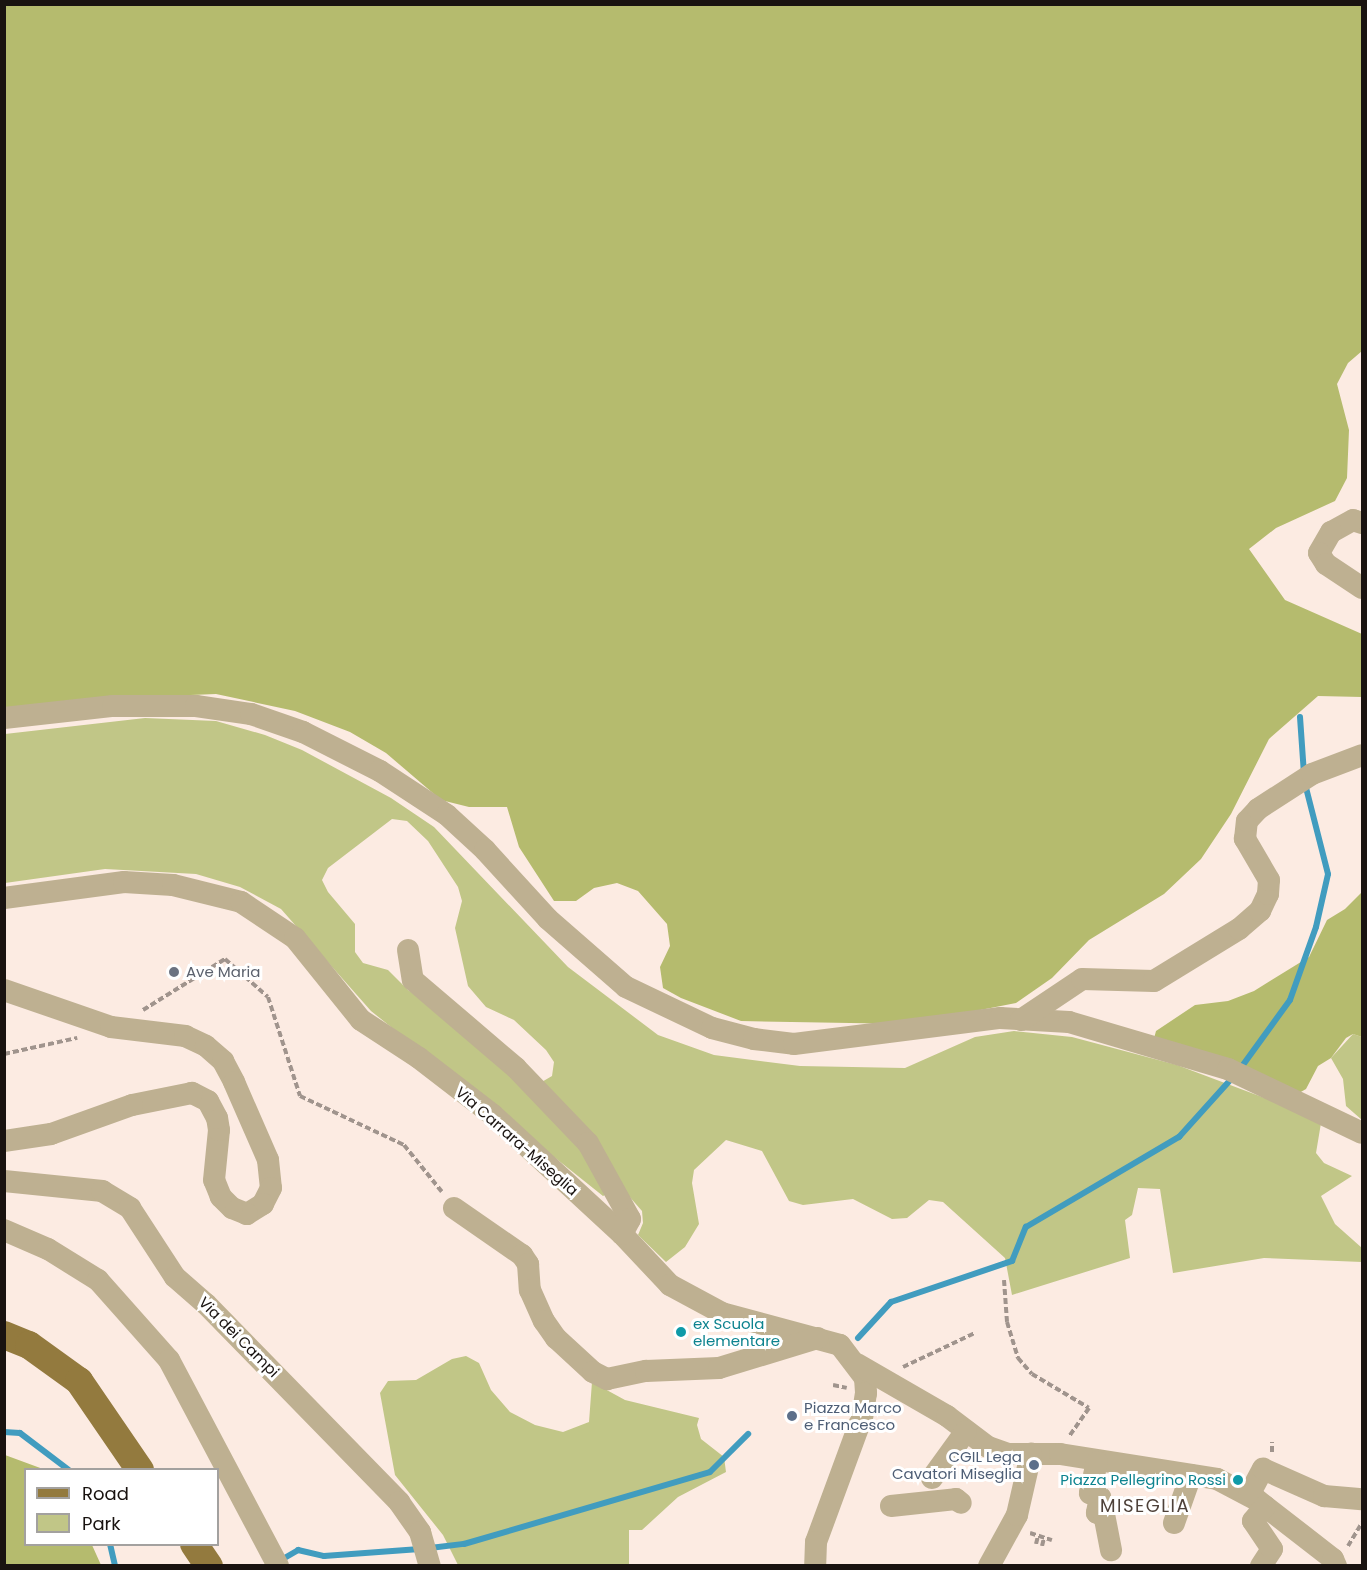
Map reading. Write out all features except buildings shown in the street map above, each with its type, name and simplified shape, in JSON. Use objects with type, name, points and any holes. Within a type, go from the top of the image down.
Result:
[{"type":"main road","points":[[4,1335],[29,1345],[79,1381],[139,1468]]},
{"type":"main road","points":[[195,1546],[209,1566]]},
{"type":"street","points":[[1362,523],[1353,520],[1331,532],[1319,553],[1326,564],[1362,588]]},
{"type":"street","points":[[4,718],[113,706],[196,706],[251,714],[303,732],[380,771],[447,815],[485,850],[548,919],[626,987],[712,1028],[794,1044],[1000,1018],[1069,1022],[1111,1032],[1154,1050],[1228,1069],[1291,1097],[1362,1133]]},
{"type":"street","points":[[1022,1020],[1082,979],[1154,981],[1239,929],[1260,910],[1268,894],[1269,880],[1245,839],[1247,821],[1258,809],[1312,774],[1362,755]]},
{"type":"street","name":"Via Carrara-Miseglia","points":[[4,898],[124,882],[173,885],[241,902],[264,915],[295,938],[360,1020],[418,1058],[493,1115],[622,1234],[670,1285],[696,1301],[722,1313],[840,1345],[861,1371],[966,1431],[988,1447],[1031,1455],[1060,1454],[1097,1462],[1195,1475]]},
{"type":"street","points":[[408,950],[413,980],[516,1068],[588,1143],[630,1219],[622,1234]]},
{"type":"street","points":[[4,990],[111,1027],[185,1036],[206,1046],[223,1061],[268,1160],[271,1188],[263,1204],[247,1214],[232,1208],[221,1197],[214,1180],[219,1130],[217,1118],[208,1101],[192,1093],[132,1105],[51,1134],[4,1141]]},
{"type":"street","name":"Via dei Campi","points":[[4,1181],[102,1191],[130,1208],[175,1277],[306,1405],[399,1502],[420,1532],[430,1566]]},
{"type":"street","points":[[454,1208],[522,1255],[528,1264],[530,1290],[544,1321],[556,1338],[592,1372],[607,1379],[646,1371],[719,1368],[819,1338]]},
{"type":"street","points":[[4,1230],[48,1249],[98,1280],[169,1360],[278,1566]]},
{"type":"street","points":[[815,1566],[816,1542],[862,1417],[861,1371]]},
{"type":"street","points":[[932,1478],[966,1431]]},
{"type":"street","points":[[989,1566],[1017,1515],[1031,1455]]},
{"type":"street","points":[[1097,1462],[1090,1493],[1100,1497],[1097,1513],[1104,1514],[1111,1550]]},
{"type":"street","points":[[1261,1566],[1272,1549],[1253,1521],[1263,1469],[1324,1496],[1362,1499]]},
{"type":"street","points":[[1174,1523],[1195,1475],[1217,1479],[1257,1501],[1335,1559]]},
{"type":"street","points":[[891,1506],[956,1499],[961,1503]]},
{"type":"path","points":[[158,1000],[225,959],[268,997],[300,1096],[404,1145],[454,1208]]},
{"type":"path","points":[[4,1054],[83,1040],[111,1027]]},
{"type":"path","points":[[1004,1280],[1007,1322],[1018,1358],[1032,1374],[1089,1408],[1060,1454]]},
{"type":"path","points":[[901,1368],[975,1333]]},
{"type":"path","points":[[1335,1559],[1349,1545],[1362,1523]]},
{"type":"path","points":[[1036,1544],[1038,1536]]},
{"type":"path","points":[[1042,1546],[1044,1538]]},
{"type":"green space","points":[[5,5],[1362,5],[1362,351],[1348,363],[1337,384],[1349,430],[1347,478],[1335,501],[1276,528],[1249,549],[1285,600],[1362,634],[1362,697],[1318,696],[1269,739],[1231,814],[1201,859],[1164,894],[1089,940],[1052,978],[1016,1003],[909,1024],[741,1021],[681,998],[663,988],[660,967],[670,946],[667,924],[638,891],[617,883],[594,888],[576,901],[554,901],[519,847],[507,807],[469,807],[441,800],[386,753],[350,732],[295,711],[216,694],[140,697],[5,709]]},
{"type":"green space","points":[[145,718],[216,721],[265,735],[302,750],[391,798],[434,827],[568,967],[658,1035],[714,1055],[800,1066],[905,1068],[975,1037],[1014,1031],[1072,1037],[1177,1065],[1310,1115],[1321,1123],[1316,1153],[1324,1163],[1352,1176],[1321,1196],[1335,1224],[1362,1248],[1362,1262],[1264,1258],[1173,1273],[1160,1189],[1138,1188],[1132,1215],[1125,1220],[1130,1258],[1012,1295],[1005,1258],[943,1202],[929,1200],[907,1218],[892,1219],[853,1199],[803,1205],[789,1201],[762,1151],[726,1140],[694,1170],[692,1183],[699,1224],[685,1247],[666,1262],[638,1235],[643,1223],[642,1211],[621,1187],[603,1196],[371,1011],[281,909],[240,887],[196,874],[105,869],[5,883],[5,734]],"holes":[[[392,819],[407,821],[428,841],[458,887],[462,901],[455,928],[468,986],[486,1007],[514,1020],[546,1050],[554,1062],[552,1076],[540,1083],[408,990],[388,970],[363,963],[355,952],[355,924],[328,892],[322,880],[328,868]]]},
{"type":"green space","points":[[1362,892],[1362,1037],[1353,1034],[1346,1038],[1331,1058],[1318,1066],[1306,1089],[1299,1093],[1153,1042],[1156,1031],[1195,1005],[1228,1001],[1254,991],[1309,957],[1327,920],[1345,909]]},
{"type":"green space","points":[[1353,1034],[1362,1037],[1362,1120],[1346,1106],[1343,1079],[1331,1058]]},
{"type":"green space","points":[[466,1356],[479,1363],[491,1390],[510,1412],[535,1425],[563,1432],[589,1422],[592,1382],[625,1400],[699,1418],[697,1425],[701,1439],[724,1457],[726,1472],[678,1497],[642,1530],[629,1530],[629,1565],[458,1565],[443,1535],[395,1475],[380,1393],[388,1381],[416,1380],[452,1359]]},
{"type":"green space","points":[[5,1455],[40,1468],[24,1468],[24,1546],[92,1546],[101,1565],[5,1565]]},
{"type":"waterway","points":[[1300,717],[1304,774]]},
{"type":"waterway","points":[[1240,1069],[1290,1000],[1316,927],[1328,874],[1305,784]]},
{"type":"waterway","points":[[858,1338],[891,1302],[1012,1261],[1026,1227],[1179,1137],[1233,1077]]},
{"type":"waterway","points":[[4,1432],[20,1433],[66,1468]]},
{"type":"waterway","points":[[430,1548],[464,1544],[710,1472],[748,1434]]},
{"type":"waterway","points":[[110,1546],[115,1566]]},
{"type":"waterway","points":[[281,1560],[298,1550],[324,1556],[420,1549]]},
{"type":"place","name":"Ave Maria","points":[[174,972]]},
{"type":"place","name":"ex Scuola elementare","points":[[681,1332]]},
{"type":"place","name":"Piazza Marco e Francesco","points":[[792,1416]]},
{"type":"place","name":"CGIL Lega Cavatori Miseglia","points":[[1034,1465]]},
{"type":"place","name":"Piazza Pellegrino Rossi","points":[[1238,1480]]},
{"type":"district","name":"MISEGLIA","points":[[1145,1506]]}]
